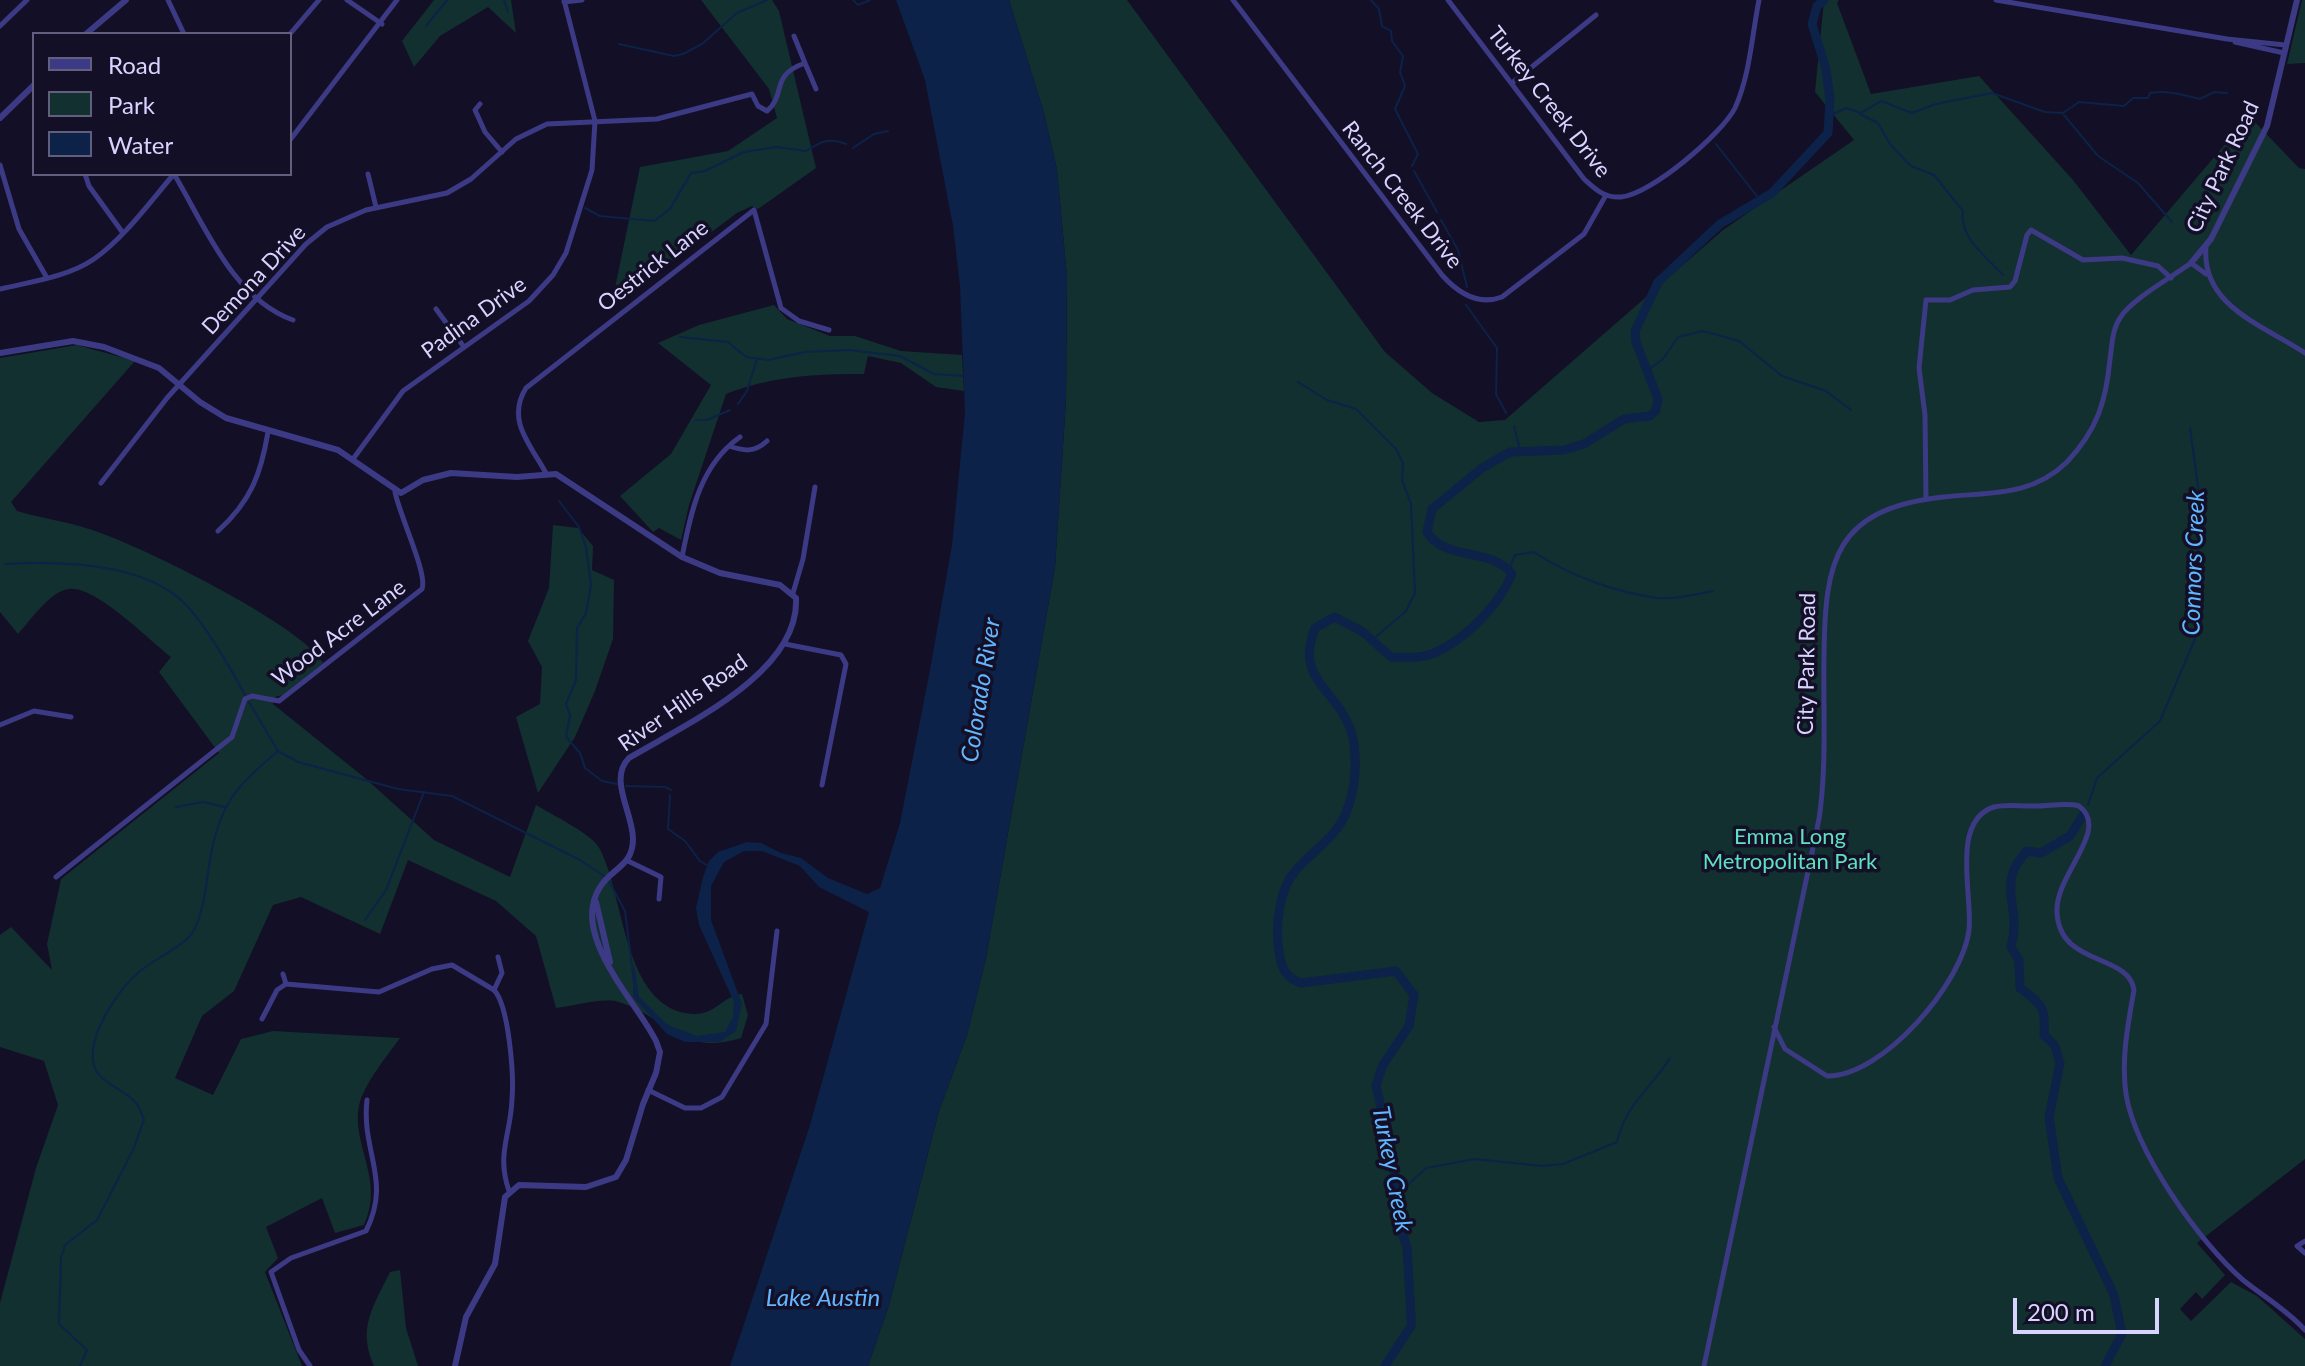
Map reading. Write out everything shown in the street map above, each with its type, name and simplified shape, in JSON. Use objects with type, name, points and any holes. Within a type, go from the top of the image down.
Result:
[{"type":"street","points":[[0,26],[20,3],[27,0]]},
{"type":"street","points":[[89,32],[126,0]]},
{"type":"street","points":[[168,0],[183,32]]},
{"type":"street","points":[[292,32],[319,0]]},
{"type":"street","points":[[347,0],[382,24]]},
{"type":"street","points":[[292,137],[382,24],[397,0]]},
{"type":"street","points":[[564,1],[582,0]]},
{"type":"street","name":"Ranch Creek Drive","points":[[1233,0],[1442,275],[1467,295],[1481,301],[1502,297],[1584,234],[1606,195]]},
{"type":"street","name":"Turkey Creek Drive","points":[[1448,0],[1584,179],[1606,195],[1634,194],[1663,177],[1728,118],[1740,95],[1759,0]]},
{"type":"street","points":[[1996,0],[2024,2],[2285,49]]},
{"type":"street","name":"City Park Road","points":[[1704,1366],[1822,801],[1827,581],[1837,554],[1857,529],[1882,513],[1926,499],[2024,490],[2056,472],[2090,435],[2100,416],[2113,338],[2120,318],[2191,263],[2206,247],[2267,126],[2297,0]]},
{"type":"street","name":"Padina Drive","points":[[353,459],[403,391],[529,301],[560,264],[571,240],[592,170],[595,121],[593,101],[564,1]]},
{"type":"street","points":[[1512,83],[1596,15]]},
{"type":"street","points":[[794,36],[816,89]]},
{"type":"street","name":"Demona Drive","points":[[101,483],[180,384],[316,235],[351,215],[447,193],[471,179],[526,133],[547,124],[666,118],[752,94],[758,106],[767,111],[773,106],[780,78],[789,69],[805,63]]},
{"type":"street","points":[[0,118],[32,88]]},
{"type":"street","points":[[480,104],[475,110],[478,119],[502,152]]},
{"type":"street","points":[[0,165],[19,229],[47,278]]},
{"type":"street","points":[[368,174],[376,207]]},
{"type":"street","points":[[86,176],[89,186],[123,233]]},
{"type":"street","points":[[0,289],[47,278],[92,261],[123,233],[172,176]]},
{"type":"street","points":[[175,176],[234,274],[281,316],[293,320]]},
{"type":"street","name":"Oestrick Lane","points":[[546,473],[519,424],[516,404],[526,388],[754,210],[781,308],[799,321],[829,330]]},
{"type":"street","points":[[1926,499],[1925,415],[1919,368],[1926,300],[1950,300],[1973,290],[2010,287],[2015,281],[2031,230],[2083,260],[2122,258],[2158,266],[2171,278]]},
{"type":"street","points":[[2206,247],[2206,274]]},
{"type":"street","points":[[2191,263],[2206,274],[2224,300],[2305,353]]},
{"type":"street","points":[[436,309],[464,347]]},
{"type":"street","points":[[0,353],[84,341],[149,363],[226,418],[268,432],[323,444],[353,459],[395,492],[407,492],[423,480],[461,471],[502,476],[546,473],[564,477],[682,557],[720,573],[780,585],[793,593]]},
{"type":"street","points":[[218,531],[253,493],[261,474],[268,432]]},
{"type":"street","points":[[682,557],[691,513],[708,471],[719,452],[740,437]]},
{"type":"street","points":[[728,446],[744,451],[758,449],[767,441]]},
{"type":"street","name":"River Hills Road","points":[[628,861],[633,849],[633,828],[619,779],[625,761],[746,684],[774,660],[785,644],[795,613],[793,593],[803,559],[815,487]]},
{"type":"street","name":"Wood Acre Lane","points":[[56,877],[232,737],[245,699],[252,696],[279,701],[422,589],[425,582],[395,492]]},
{"type":"street","points":[[785,644],[841,655],[846,664],[822,785]]},
{"type":"street","points":[[0,725],[34,711],[71,717]]},
{"type":"street","points":[[1773,1025],[1785,1049],[1809,1067],[1832,1076],[1881,1054],[1909,1035],[1927,1014],[1968,937],[1968,840],[1977,817],[1998,806],[2079,806],[2090,816],[2092,827],[2064,880],[2057,900],[2058,920],[2063,935],[2076,950],[2121,970],[2132,979],[2134,990],[2124,1068],[2133,1118],[2169,1189],[2209,1246],[2243,1280],[2287,1310],[2305,1330]]},
{"type":"street","points":[[509,1191],[525,1185],[586,1187],[616,1177],[626,1160],[659,1063],[656,1041],[613,973],[595,897],[604,882],[628,861],[661,877],[659,899]]},
{"type":"street","points":[[648,1090],[685,1108],[701,1108],[722,1097],[766,1024],[777,931]]},
{"type":"street","points":[[494,990],[502,973],[498,957]]},
{"type":"street","points":[[262,1019],[277,990],[286,984],[379,992],[432,969],[452,965],[494,990],[503,1002],[512,1087],[502,1151],[509,1191],[503,1202],[495,1264],[466,1317],[455,1366]]},
{"type":"street","points":[[283,974],[286,984]]},
{"type":"street","points":[[1768,1052],[1785,1049]]},
{"type":"street","points":[[310,1366],[299,1350],[271,1272],[291,1258],[366,1231],[378,1194],[378,1174],[366,1142],[367,1100]]},
{"type":"street","points":[[2305,1241],[2297,1246],[2305,1253]]},
{"type":"green space","points":[[434,0],[511,0],[516,33],[488,7],[440,36],[414,67],[402,41]]},
{"type":"green space","points":[[701,0],[772,0],[779,11],[816,168],[758,209],[752,206],[737,213],[611,307],[640,167],[728,151],[777,118],[769,89]]},
{"type":"green space","name":"Emma Long Metropolitan Park","points":[[1009,0],[1127,0],[1385,352],[1432,393],[1479,422],[1505,420],[1723,230],[1854,140],[1815,92],[1824,0],[1839,0],[1837,3],[1871,94],[1979,76],[2073,180],[2131,255],[2249,116],[2299,168],[2305,169],[2305,1159],[2197,1243],[2225,1275],[2202,1299],[2196,1292],[2180,1309],[2191,1321],[2231,1282],[2257,1296],[2305,1339],[2305,1366],[868,1366],[889,1305],[939,1111],[967,1035],[986,958],[1055,567],[1066,400],[1067,277],[1057,170],[1044,113]]},
{"type":"green space","points":[[2302,0],[2305,0],[2305,63],[2287,64]]},
{"type":"green space","points":[[774,305],[787,319],[830,336],[855,336],[901,351],[962,355],[964,391],[936,387],[901,363],[868,356],[864,374],[794,377],[760,383],[726,394],[689,505],[681,540],[659,528],[653,532],[620,496],[671,454],[711,385],[658,343],[699,325]]},
{"type":"green space","points":[[77,345],[135,361],[11,502],[17,511],[89,529],[142,550],[252,607],[309,647],[323,663],[283,695],[275,697],[273,704],[365,778],[434,840],[510,877],[536,805],[587,836],[598,846],[607,866],[638,971],[652,992],[669,1007],[693,1014],[708,1012],[729,998],[742,994],[748,1015],[741,1038],[720,1043],[689,1039],[619,1002],[597,1001],[556,1008],[536,936],[496,901],[408,860],[380,934],[301,897],[273,905],[234,991],[202,1016],[175,1078],[213,1095],[241,1039],[273,1031],[400,1038],[370,1081],[358,1112],[358,1127],[371,1190],[364,1225],[335,1233],[322,1198],[266,1227],[278,1258],[265,1272],[302,1366],[0,1366],[0,1303],[36,1168],[58,1105],[44,1061],[0,1047],[0,935],[11,927],[52,970],[47,944],[61,879],[219,753],[159,672],[171,657],[107,605],[80,590],[62,591],[48,601],[18,634],[0,612],[0,358]]},
{"type":"green space","points":[[553,525],[578,528],[593,546],[592,570],[614,580],[613,639],[575,737],[538,793],[516,717],[540,704],[542,667],[528,641],[549,588]]},
{"type":"green space","points":[[400,1270],[406,1328],[418,1366],[374,1366],[367,1340],[369,1318],[390,1272]]},
{"type":"water","name":"Lake Austin","points":[[896,0],[1009,0],[1044,113],[1057,170],[1067,277],[1066,400],[1055,567],[986,958],[967,1035],[939,1111],[889,1305],[868,1366],[730,1366],[810,1125],[869,912],[819,887],[800,866],[762,851],[744,851],[724,862],[711,886],[711,920],[742,1004],[736,1031],[720,1042],[685,1042],[667,1034],[633,997],[634,964],[639,997],[668,1025],[697,1036],[725,1032],[733,1017],[734,1002],[699,925],[696,908],[709,861],[718,852],[747,842],[761,843],[801,858],[828,878],[867,894],[880,888],[900,823],[952,545],[965,413],[960,286],[953,226],[925,80]]},
{"type":"waterway","points":[[426,26],[447,0]]},
{"type":"waterway","points":[[504,0],[508,12]]},
{"type":"waterway","points":[[619,44],[674,56],[683,54],[702,44],[737,13],[767,0]]},
{"type":"waterway","points":[[853,0],[858,5],[870,0]]},
{"type":"waterway","points":[[1371,0],[1379,9],[1382,26],[1391,31],[1392,41],[1403,56],[1400,72],[1405,86],[1395,109],[1418,154],[1412,166]]},
{"type":"waterway","name":"Turkey Creek","points":[[1385,1366],[1411,1326],[1411,1316],[1407,1247],[1399,1224],[1393,1162],[1376,1085],[1383,1065],[1409,1026],[1414,995],[1396,971],[1301,983],[1288,975],[1283,967],[1278,941],[1280,908],[1290,878],[1338,827],[1347,810],[1354,781],[1355,750],[1351,731],[1345,716],[1313,673],[1310,646],[1315,628],[1335,617],[1363,632],[1391,657],[1424,656],[1457,640],[1490,609],[1512,574],[1493,560],[1457,551],[1435,541],[1427,532],[1432,509],[1482,468],[1510,452],[1564,450],[1584,444],[1624,419],[1650,416],[1656,410],[1658,399],[1636,342],[1635,331],[1658,282],[1720,224],[1772,193],[1828,133],[1830,100],[1826,69],[1812,24],[1817,6],[1824,0]]},
{"type":"waterway","points":[[1829,116],[1846,108],[1861,113],[1881,101],[1912,113],[1936,104],[1992,93],[2045,112],[2063,113],[2079,102],[2124,106],[2133,98],[2148,98],[2150,93],[2200,99],[2214,92],[2227,93]]},
{"type":"waterway","points":[[1860,114],[1878,123],[1890,144],[1911,166],[1934,175],[1963,211],[1969,238],[2003,275]]},
{"type":"waterway","points":[[2064,115],[2098,156],[2138,183],[2172,222]]},
{"type":"waterway","points":[[853,148],[874,134],[888,131]]},
{"type":"waterway","points":[[585,208],[600,216],[654,221],[670,209],[691,173],[705,171],[744,152],[776,147],[806,151],[829,141],[846,144]]},
{"type":"waterway","points":[[1716,144],[1760,200]]},
{"type":"waterway","points":[[1414,171],[1437,212]]},
{"type":"waterway","points":[[1441,220],[1458,250],[1467,287]]},
{"type":"waterway","points":[[1466,305],[1497,348],[1496,394],[1506,413]]},
{"type":"waterway","points":[[1648,370],[1663,359],[1678,337],[1703,331],[1739,341],[1782,376],[1826,391],[1851,410]]},
{"type":"waterway","points":[[680,337],[728,342],[746,357],[768,360],[805,352],[849,350],[900,356],[934,374],[963,376]]},
{"type":"waterway","points":[[738,404],[747,391],[757,359]]},
{"type":"waterway","points":[[1298,382],[1327,400],[1356,409],[1396,449],[1403,463],[1402,480],[1411,504],[1415,593],[1406,611],[1371,641]]},
{"type":"waterway","points":[[696,420],[707,420],[730,410]]},
{"type":"waterway","points":[[1514,426],[1520,450]]},
{"type":"waterway","name":"Connors Creek","points":[[2088,805],[2097,778],[2160,721],[2195,639],[2200,501],[2190,428]]},
{"type":"waterway","points":[[559,501],[579,527],[586,547],[591,585],[586,613],[577,628],[576,680],[566,704],[570,715],[566,737],[580,753],[585,768],[602,781],[617,784]]},
{"type":"waterway","points":[[1509,569],[1515,555],[1534,552],[1578,576],[1641,595],[1671,598],[1713,591]]},
{"type":"waterway","points":[[5,564],[77,564],[128,573],[151,581],[189,608],[212,639],[245,695]]},
{"type":"waterway","points":[[249,702],[278,751],[298,762],[398,789],[452,796],[580,860],[604,876]]},
{"type":"waterway","points":[[80,1366],[87,1350],[59,1324],[61,1258],[65,1245],[97,1220],[133,1150],[144,1120],[136,1103],[99,1075],[93,1057],[94,1044],[112,1005],[132,978],[189,937],[199,919],[221,817],[243,783],[278,751]]},
{"type":"waterway","points":[[626,786],[665,787],[671,790]]},
{"type":"waterway","points":[[365,920],[386,890],[424,792]]},
{"type":"waterway","points":[[670,795],[668,829],[685,841],[700,861],[710,867]]},
{"type":"waterway","points":[[176,807],[203,802],[225,807]]},
{"type":"waterway","name":"Connors Creek","points":[[2083,815],[2070,836],[2041,853],[2027,851],[2017,863],[2011,886],[2014,920],[2011,947],[2019,960],[2020,988],[2041,1007],[2044,1035],[2055,1046],[2060,1063],[2049,1117],[2058,1178],[2114,1295],[2122,1334],[2105,1366]]},
{"type":"waterway","points":[[609,881],[625,911],[634,983]]},
{"type":"waterway","points":[[1396,1196],[1426,1168],[1475,1159],[1542,1166],[1563,1164],[1617,1142],[1632,1107],[1670,1058]]},
{"type":"water label","name":"Colorado River","points":[[981,690]]}]
